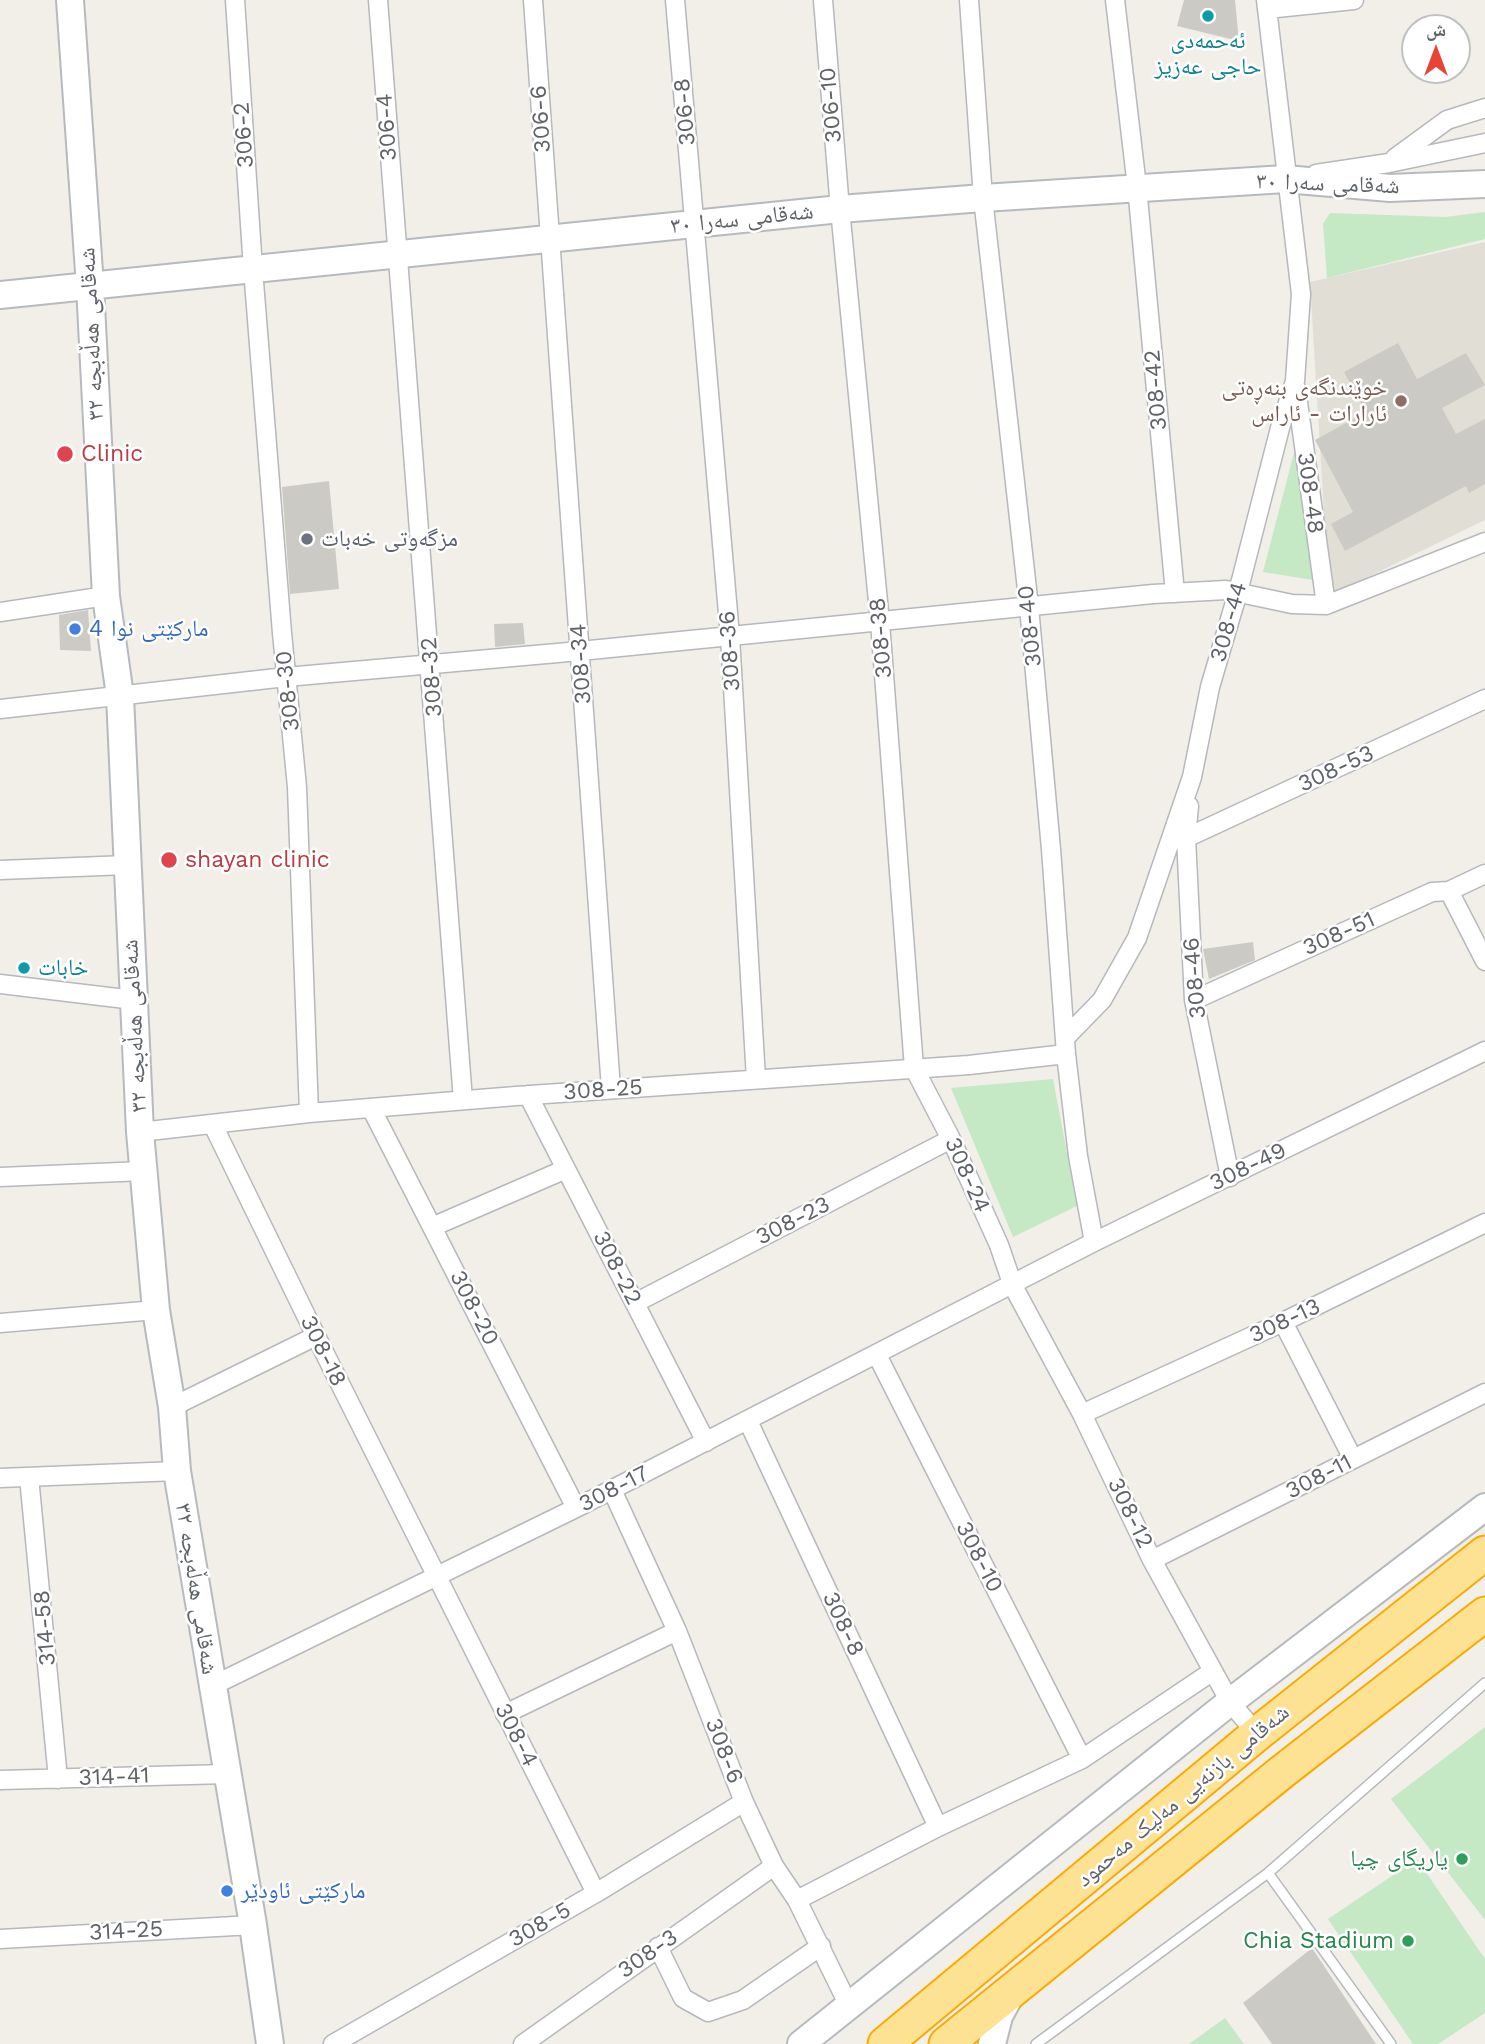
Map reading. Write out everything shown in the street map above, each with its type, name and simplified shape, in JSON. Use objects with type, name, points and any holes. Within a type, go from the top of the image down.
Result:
[{"type":"highway","name":"شەقامی بازنەیی مەلیک مەحمود","points":[[885,2044],[1258,1734],[1485,1553]]},
{"type":"highway","name":"شەقامی بازنەیی مەلیک مەحمود","points":[[946,2044],[1283,1771],[1485,1614]]},
{"type":"street","name":"شەقامی هەڵەبجە ٣٢","points":[[70,0],[90,286],[106,596],[120,696],[140,1132],[156,1310],[172,1407],[177,1471],[253,1924],[270,2044]]},
{"type":"street","name":"306-2","points":[[234,0],[253,269]]},
{"type":"street","name":"306-4","points":[[379,0],[396,255]]},
{"type":"street","name":"306-6","points":[[533,0],[550,239]]},
{"type":"street","name":"306-8","points":[[675,0],[694,224]]},
{"type":"street","name":"306-10","points":[[823,0],[839,209]]},
{"type":"street","name":"308-40","points":[[969,0],[983,198],[1029,607],[1066,1046],[1078,1156],[1094,1242]]},
{"type":"street","name":"308-42","points":[[1115,0],[1137,187],[1175,593]]},
{"type":"street","points":[[1266,4],[1354,0]]},
{"type":"street","name":"308-44","points":[[1066,1046],[1102,1000],[1137,938],[1192,777],[1210,687],[1295,381],[1301,294],[1285,179],[1266,4]]},
{"type":"street","points":[[1389,163],[1447,120],[1485,108]]},
{"type":"street","points":[[1285,179],[1389,163],[1485,143]]},
{"type":"street","name":"شەقامی سەرا ٣٠","points":[[0,295],[839,209],[983,198],[1285,179],[1390,188],[1485,184]]},
{"type":"street","name":"308-38","points":[[839,209],[880,622],[915,1068]]},
{"type":"street","name":"308-36","points":[[694,224],[730,636],[756,1079]]},
{"type":"street","name":"308-34","points":[[550,239],[611,1089]]},
{"type":"street","name":"308-32","points":[[396,255],[431,664],[463,1100]]},
{"type":"street","name":"308-30","points":[[253,269],[297,787],[309,1114]]},
{"type":"street","name":"308-48","points":[[1295,381],[1326,605]]},
{"type":"street","points":[[0,709],[286,677],[1175,593],[1226,590],[1292,604],[1326,605],[1485,542]]},
{"type":"street","points":[[0,612],[106,596]]},
{"type":"street","name":"308-53","points":[[1186,838],[1485,699]]},
{"type":"street","name":"308-46","points":[[1192,777],[1186,838],[1194,1000],[1230,1177]]},
{"type":"street","points":[[0,870],[127,865]]},
{"type":"street","name":"308-51","points":[[1194,1000],[1432,892],[1449,891],[1485,874]]},
{"type":"street","points":[[1449,891],[1485,961]]},
{"type":"street","points":[[0,984],[134,1000]]},
{"type":"street","name":"308-25","points":[[140,1132],[463,1100],[969,1065],[1066,1046]]},
{"type":"street","name":"308-49","points":[[1013,1286],[1094,1242],[1485,1051]]},
{"type":"street","name":"308-24","points":[[915,1068],[999,1245],[1013,1286]]},
{"type":"street","name":"308-22","points":[[528,1095],[706,1442]]},
{"type":"street","name":"308-20","points":[[371,1108],[576,1508]]},
{"type":"street","name":"308-18","points":[[213,1125],[436,1576]]},
{"type":"street","name":"308-23","points":[[635,1303],[951,1139]]},
{"type":"street","points":[[432,1227],[566,1169]]},
{"type":"street","points":[[0,1177],[144,1171]]},
{"type":"street","name":"308-13","points":[[1082,1414],[1283,1322],[1485,1223]]},
{"type":"street","name":"308-17","points":[[212,1686],[576,1508],[1013,1286]]},
{"type":"street","name":"308-12","points":[[1013,1286],[1082,1414],[1152,1560],[1230,1702],[1258,1734]]},
{"type":"street","points":[[0,1323],[156,1310]]},
{"type":"street","points":[[1283,1322],[1353,1459]]},
{"type":"street","points":[[172,1407],[316,1336]]},
{"type":"street","name":"308-10","points":[[877,1355],[1082,1759]]},
{"type":"street","name":"308-11","points":[[1152,1560],[1485,1393]]},
{"type":"street","name":"308-8","points":[[748,1421],[938,1827]]},
{"type":"street","points":[[0,1478],[177,1471]]},
{"type":"street","name":"314-58","points":[[29,1477],[58,1779]]},
{"type":"street","name":"308-6","points":[[612,1490],[677,1631],[744,1802],[774,1866],[797,1900],[849,2006]]},
{"type":"street","points":[[801,2044],[1230,1702],[1485,1507]]},
{"type":"street","name":"308-4","points":[[436,1576],[596,1893]]},
{"type":"street","points":[[505,1714],[677,1631]]},
{"type":"street","points":[[797,1900],[938,1827],[1082,1759],[1213,1671]]},
{"type":"street","name":"314-41","points":[[0,1780],[227,1774]]},
{"type":"street","name":"308-5","points":[[333,2044],[596,1893],[744,1802]]},
{"type":"street","name":"308-3","points":[[523,2044],[774,1866]]},
{"type":"street","name":"314-25","points":[[0,1939],[253,1924]]},
{"type":"street","points":[[658,1947],[683,1998],[708,2012],[743,2000],[821,1946]]},
{"type":"street","points":[[992,2044],[999,2016],[1014,1989]]},
{"type":"lane","points":[[1036,2044],[1268,1873],[1485,1683]]},
{"type":"lane","points":[[1268,1873],[1391,2044]]},
{"type":"shaded area","name":"خوێندنگەی بنەڕەتی ئارارات - ئاراس","points":[[1485,242],[1485,520],[1329,596],[1310,282]]},
{"type":"green space","points":[[1485,212],[1485,239],[1327,278],[1323,224],[1330,213],[1445,217]]},
{"type":"green space","points":[[1296,445],[1319,581],[1263,572]]},
{"type":"green space","points":[[1053,1079],[1077,1206],[1013,1237],[951,1088]]},
{"type":"green space","name":"یاریگای چیا","points":[[1485,1727],[1485,1920],[1391,1799]]},
{"type":"green space","name":"Chia Stadium","points":[[1417,1859],[1485,1959],[1485,2013],[1438,2044],[1413,2044],[1328,1919]]},
{"type":"green space","points":[[1225,2018],[1244,2044],[1189,2044]]},
{"type":"building","name":"ئەحمەدی حاجی عەزیز","points":[[1184,0],[1235,0],[1239,41],[1177,26]]},
{"type":"building","points":[[1398,343],[1417,379],[1466,353],[1485,385],[1442,408],[1456,434],[1485,419],[1485,484],[1469,493],[1466,486],[1345,551],[1331,524],[1353,512],[1315,440],[1366,412],[1344,372]]},
{"type":"building","name":"مزگەوتی خەبات","points":[[329,481],[339,589],[290,594],[282,487]]},
{"type":"building","name":"مارکێتی نوا 4","points":[[88,610],[91,651],[60,650],[59,615]]},
{"type":"building","points":[[523,623],[525,644],[495,647],[494,624]]},
{"type":"building","points":[[1253,942],[1255,960],[1209,979],[1203,949]]},
{"type":"building","points":[[1312,1948],[1376,2044],[1272,2044],[1243,2003]]},
{"type":"place","name":"ئەحمەدی حاجی عەزیز","points":[[1208,16]]},
{"type":"place","name":"خوێندنگەی بنەڕەتی ئارارات - ئاراس","points":[[1401,401]]},
{"type":"place","name":"Clinic","points":[[65,454]]},
{"type":"place","name":"مزگەوتی خەبات","points":[[307,539]]},
{"type":"place","name":"مارکێتی نوا 4","points":[[75,629]]},
{"type":"place","name":"shayan clinic","points":[[169,860]]},
{"type":"place","name":"خابات","points":[[24,968]]},
{"type":"place","name":"یاریگای چیا","points":[[1462,1859]]},
{"type":"place","name":"مارکێتی ئاودێر","points":[[227,1891]]},
{"type":"place","name":"Chia Stadium","points":[[1408,1941]]}]
